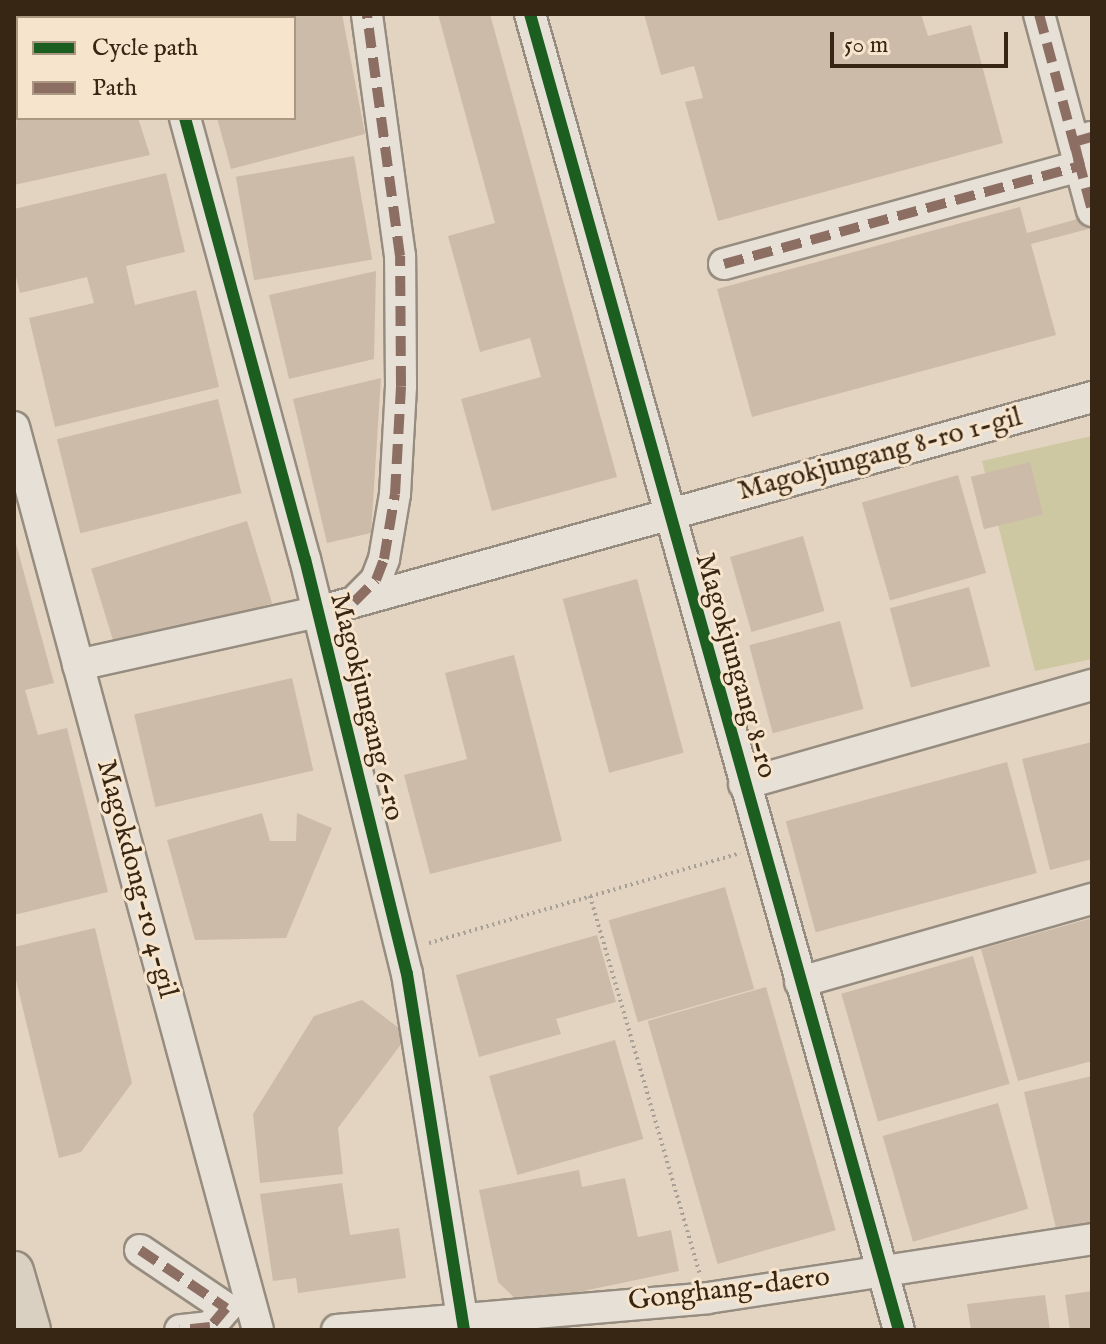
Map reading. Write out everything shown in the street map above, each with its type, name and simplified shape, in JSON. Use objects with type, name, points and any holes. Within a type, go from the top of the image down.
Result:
[{"type":"main road","points":[[14,1271],[31,1330]]},
{"type":"street","points":[[354,602],[376,580],[384,559],[395,494],[401,386],[400,256],[367,14]]},
{"type":"street","name":"Magokjungang 8-ro","points":[[530,14],[667,514],[899,1330]]},
{"type":"street","points":[[1039,14],[1082,148],[1092,211]]},
{"type":"street","name":"Magokjungang 6-ro","points":[[186,120],[318,612],[407,974],[462,1323]]},
{"type":"street","points":[[724,264],[1082,148]]},
{"type":"street","name":"Magokjungang 8-ro 1-gil","points":[[667,514],[1092,397]]},
{"type":"street","name":"Magokdong-ro 4-gil","points":[[14,427],[258,1330]]},
{"type":"street","name":"Magokjungang 6-ro","points":[[78,665],[318,612],[667,514]]},
{"type":"street","points":[[744,784],[1092,685]]},
{"type":"street","points":[[800,982],[1092,899]]},
{"type":"street","name":"Gonghang-daero","points":[[337,1330],[462,1323],[708,1298],[1092,1239]]},
{"type":"street","points":[[140,1250],[226,1308],[210,1327],[180,1330]]},
{"type":"path","points":[[429,943],[762,847]]},
{"type":"path","points":[[590,896],[708,1298]]},
{"type":"shaded area","points":[[1092,436],[1092,659],[1035,671],[982,461]]},
{"type":"building","points":[[342,14],[365,134],[231,169],[218,120],[296,120],[296,16],[214,16]]},
{"type":"building","points":[[438,14],[490,14],[617,477],[492,511],[461,399],[541,377],[530,338],[480,352],[448,236],[495,223]]},
{"type":"building","points":[[644,14],[921,14],[928,36],[971,25],[1003,143],[718,221],[685,102],[703,98],[694,66],[661,75]]},
{"type":"building","points":[[16,120],[139,120],[150,155],[14,185]]},
{"type":"building","points":[[354,156],[372,259],[254,280],[236,177]]},
{"type":"building","points":[[166,173],[185,252],[126,266],[135,305],[196,290],[219,387],[55,427],[29,318],[94,303],[87,277],[20,293],[14,269],[14,209]]},
{"type":"building","points":[[1020,207],[1027,233],[1092,215],[1092,228],[1031,244],[1056,335],[752,417],[717,289]]},
{"type":"building","points":[[376,271],[374,359],[289,379],[269,295]]},
{"type":"building","points":[[381,378],[371,533],[327,543],[293,399]]},
{"type":"building","points":[[218,399],[241,493],[80,533],[57,439]]},
{"type":"building","points":[[1030,462],[1043,514],[984,529],[971,477]]},
{"type":"building","points":[[958,475],[986,573],[890,601],[862,503]]},
{"type":"building","points":[[247,521],[272,603],[116,651],[91,569]]},
{"type":"building","points":[[803,536],[824,611],[751,632],[730,557]]},
{"type":"building","points":[[15,540],[54,683],[25,690],[38,735],[67,728],[108,892],[14,915]]},
{"type":"building","points":[[637,579],[684,753],[609,773],[563,599]]},
{"type":"building","points":[[969,587],[990,666],[911,687],[890,608]]},
{"type":"building","points":[[840,621],[864,709],[773,733],[749,645]]},
{"type":"building","points":[[514,655],[562,841],[430,874],[404,775],[467,759],[445,673]]},
{"type":"building","points":[[292,678],[313,771],[156,807],[134,714]]},
{"type":"building","points":[[1092,742],[1092,859],[1050,870],[1022,759]]},
{"type":"building","points":[[1007,762],[1037,873],[816,932],[786,821]]},
{"type":"building","points":[[262,813],[270,841],[296,841],[297,813],[332,828],[286,938],[195,940],[167,840]]},
{"type":"building","points":[[725,887],[754,989],[638,1022],[609,920]]},
{"type":"building","points":[[1092,918],[1092,1061],[1018,1081],[981,949]]},
{"type":"building","points":[[95,928],[132,1083],[81,1152],[59,1158],[14,972],[14,947]]},
{"type":"building","points":[[597,935],[616,1002],[556,1019],[561,1034],[479,1057],[456,975]]},
{"type":"building","points":[[973,956],[1010,1084],[878,1122],[841,994]]},
{"type":"building","points":[[766,987],[836,1230],[718,1264],[648,1021]]},
{"type":"building","points":[[362,1000],[408,1035],[338,1128],[343,1174],[260,1183],[253,1114],[314,1016]]},
{"type":"building","points":[[615,1040],[643,1139],[517,1175],[489,1076]]},
{"type":"building","points":[[1092,1076],[1092,1229],[1058,1237],[1024,1092]]},
{"type":"building","points":[[998,1103],[1028,1209],[913,1242],[883,1136]]},
{"type":"building","points":[[579,1170],[582,1187],[625,1178],[638,1237],[671,1230],[679,1271],[521,1304],[498,1282],[479,1190]]},
{"type":"building","points":[[342,1183],[350,1235],[399,1228],[406,1278],[298,1293],[296,1278],[273,1281],[260,1194]]},
{"type":"building","points":[[1092,1291],[1092,1330],[1070,1330],[1065,1295]]},
{"type":"building","points":[[1045,1295],[1050,1330],[971,1330],[967,1304]]},
{"type":"marked path","points":[[354,602],[376,580],[384,559],[395,494],[401,386],[400,256],[367,14]]},
{"type":"marked path","points":[[1039,14],[1092,211]]},
{"type":"marked path","points":[[724,264],[1080,166],[1074,142],[1092,137]]},
{"type":"marked path","points":[[140,1250],[226,1308],[210,1327],[180,1330]]},
{"type":"cycle path","points":[[530,14],[899,1330]]},
{"type":"cycle path","points":[[186,120],[305,559],[407,974],[464,1330]]}]
